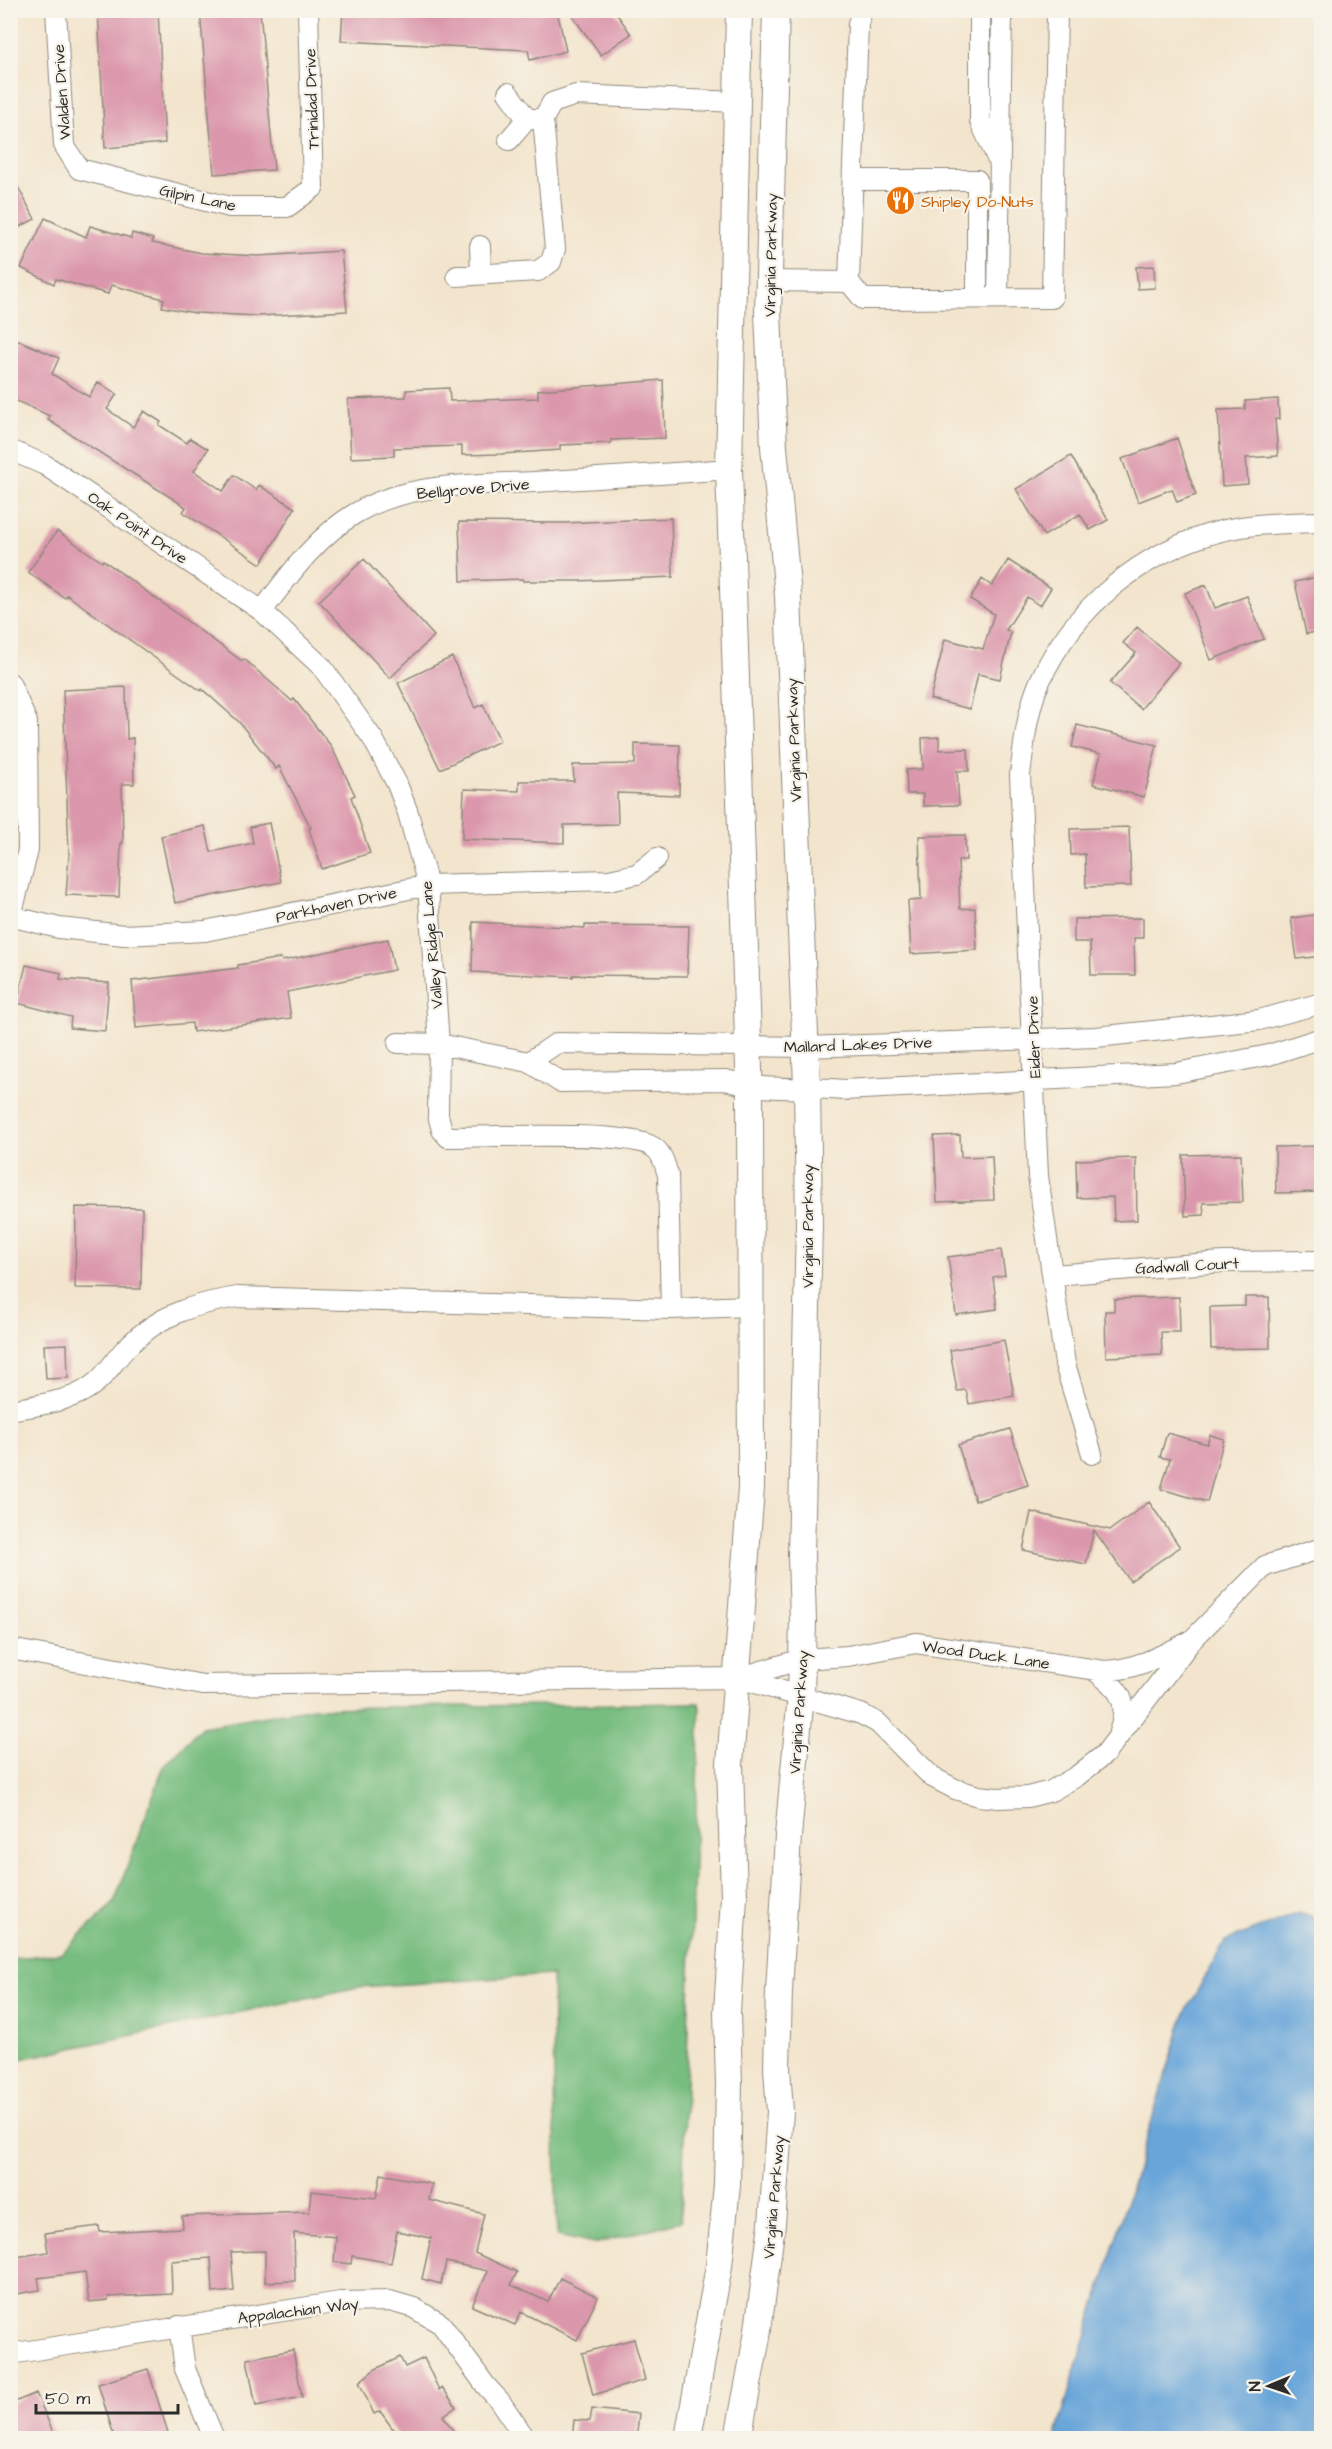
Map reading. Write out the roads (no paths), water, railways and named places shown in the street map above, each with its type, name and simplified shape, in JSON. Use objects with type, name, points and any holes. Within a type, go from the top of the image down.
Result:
[{"type":"main road","points":[[688,2439],[719,2266],[727,2185],[729,2084],[727,2012],[734,1897],[729,1764],[738,1678],[751,1488],[750,1087],[729,469],[739,10]]},
{"type":"main road","name":"Virginia Parkway","points":[[738,2439],[757,2337],[772,2224],[780,2112],[777,2068],[780,1979],[788,1836],[801,1695],[802,1659],[801,1555],[808,1231],[807,1086],[788,596],[774,447],[768,281],[776,10]]},
{"type":"main road","points":[[736,162],[771,162]]},
{"type":"street","name":"Walden Drive","points":[[56,10],[64,146],[79,169]]},
{"type":"street","name":"Trinidad Drive","points":[[308,10],[313,188]]},
{"type":"street","points":[[862,10],[858,24],[849,282],[863,299],[1052,298],[1057,10]]},
{"type":"street","points":[[980,10],[980,121],[1000,164]]},
{"type":"street","points":[[998,298],[1002,10]]},
{"type":"street","points":[[458,276],[538,272],[551,262],[555,249],[535,119],[508,93]]},
{"type":"street","points":[[509,140],[552,103],[576,95],[737,102]]},
{"type":"street","name":"Gilpin Lane","points":[[79,169],[230,207],[287,207],[309,194],[313,188]]},
{"type":"street","points":[[853,180],[977,180],[977,298]]},
{"type":"street","points":[[480,246],[481,274]]},
{"type":"street","points":[[768,281],[849,282]]},
{"type":"street","name":"Oak Point Drive","points":[[10,450],[45,465],[262,611]]},
{"type":"street","name":"Bellgrove Drive","points":[[262,611],[297,565],[324,537],[356,513],[391,498],[457,487],[729,469]]},
{"type":"street","name":"Eider Drive","points":[[1092,1454],[1065,1364],[1038,1176],[1034,1037],[1020,775],[1030,710],[1039,682],[1072,626],[1100,597],[1131,573],[1162,554],[1220,532],[1246,527],[1322,522]]},
{"type":"street","name":"Valley Ridge Lane","points":[[262,611],[322,667],[368,730],[400,794],[417,842],[428,885],[439,1044],[438,1115],[442,1130],[448,1137],[598,1137],[633,1140],[654,1147],[663,1159],[668,1175],[671,1309]]},
{"type":"street","points":[[10,683],[27,722],[28,850],[11,916]]},
{"type":"street","name":"Parkhaven Drive","points":[[11,916],[59,928],[124,935],[205,931],[428,885],[609,880],[637,874],[657,858]]},
{"type":"street","name":"Mallard Lakes Drive","points":[[530,1062],[557,1043],[805,1047],[1096,1036],[1259,1020],[1322,1003]]},
{"type":"street","points":[[398,1043],[439,1044],[530,1062],[560,1082],[726,1080],[750,1087],[807,1086],[843,1090],[1176,1073],[1269,1055],[1322,1038]]},
{"type":"street","name":"Gadwall Court","points":[[1053,1275],[1223,1262],[1322,1261]]},
{"type":"street","points":[[10,1410],[77,1394],[107,1374],[127,1347],[161,1319],[195,1304],[238,1297],[671,1309],[750,1306]]},
{"type":"street","name":"Wood Duck Lane","points":[[738,1678],[861,1714],[878,1723],[932,1777],[956,1789],[978,1796],[1028,1797],[1051,1791],[1077,1776],[1106,1754],[1191,1641],[1265,1566],[1322,1548]]},
{"type":"street","name":"Wood Duck Lane","points":[[738,1678],[802,1659],[848,1656],[916,1643],[1094,1670],[1119,1671],[1133,1668],[1191,1641]]},
{"type":"street","points":[[10,1648],[203,1685],[738,1678]]},
{"type":"street","name":"Wood Duck Lane","points":[[1094,1670],[1117,1689],[1124,1704],[1124,1719],[1116,1740]]},
{"type":"street","name":"Appalachian Way","points":[[10,2354],[340,2302],[390,2301],[414,2308],[441,2324],[486,2386],[500,2400],[525,2439]]},
{"type":"street","points":[[179,2326],[185,2369],[214,2439]]},
{"type":"water","points":[[1298,1913],[1322,1918],[1321,2438],[1055,2438],[1184,2015],[1225,1941]]},
{"type":"place","name":"Shipley Do-Nuts","points":[[900,201]]}]
